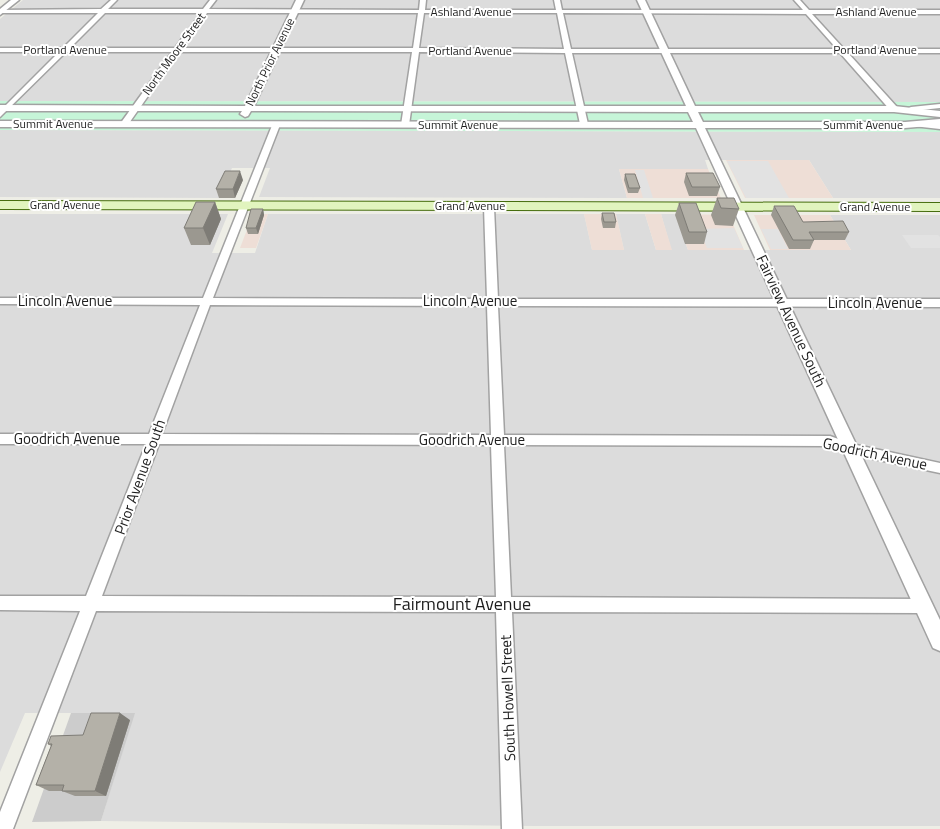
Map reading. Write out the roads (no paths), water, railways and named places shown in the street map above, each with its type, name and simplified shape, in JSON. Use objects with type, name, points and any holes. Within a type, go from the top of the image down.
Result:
[{"type":"main road","name":"Grand Avenue","points":[[0,205],[940,207]]},
{"type":"street","points":[[1,12],[15,0]]},
{"type":"street","points":[[2,110],[114,0]]},
{"type":"street","name":"North Moore Street","points":[[124,124],[213,0]]},
{"type":"street","name":"North Prior Avenue","points":[[240,125],[300,0]]},
{"type":"street","points":[[405,125],[423,0]]},
{"type":"street","points":[[557,0],[584,124]]},
{"type":"street","name":"Fairview Avenue South","points":[[641,0],[940,641]]},
{"type":"street","points":[[797,0],[894,108]]},
{"type":"street","points":[[884,5],[892,12]]},
{"type":"street","name":"Ashland Avenue","points":[[1,12],[940,12]]},
{"type":"street","name":"Portland Avenue","points":[[0,50],[940,50]]},
{"type":"street","name":"Summit Avenue","points":[[911,109],[940,106]]},
{"type":"street","name":"Summit Avenue","points":[[2,110],[136,108],[894,108],[940,114]]},
{"type":"street","name":"Summit Avenue","points":[[0,124],[699,125],[916,124],[940,122]]},
{"type":"street","name":"Summit Avenue","points":[[916,124],[940,127]]},
{"type":"street","name":"Prior Avenue South","points":[[3,829],[155,439],[157,427],[276,125]]},
{"type":"street","name":"South Howell Street","points":[[489,207],[512,829]]},
{"type":"street","name":"Lincoln Avenue","points":[[0,301],[940,303]]},
{"type":"street","name":"Goodrich Avenue","points":[[0,439],[830,441],[850,448],[940,468]]},
{"type":"street","name":"Fairmount Avenue","points":[[0,602],[923,606]]}]
